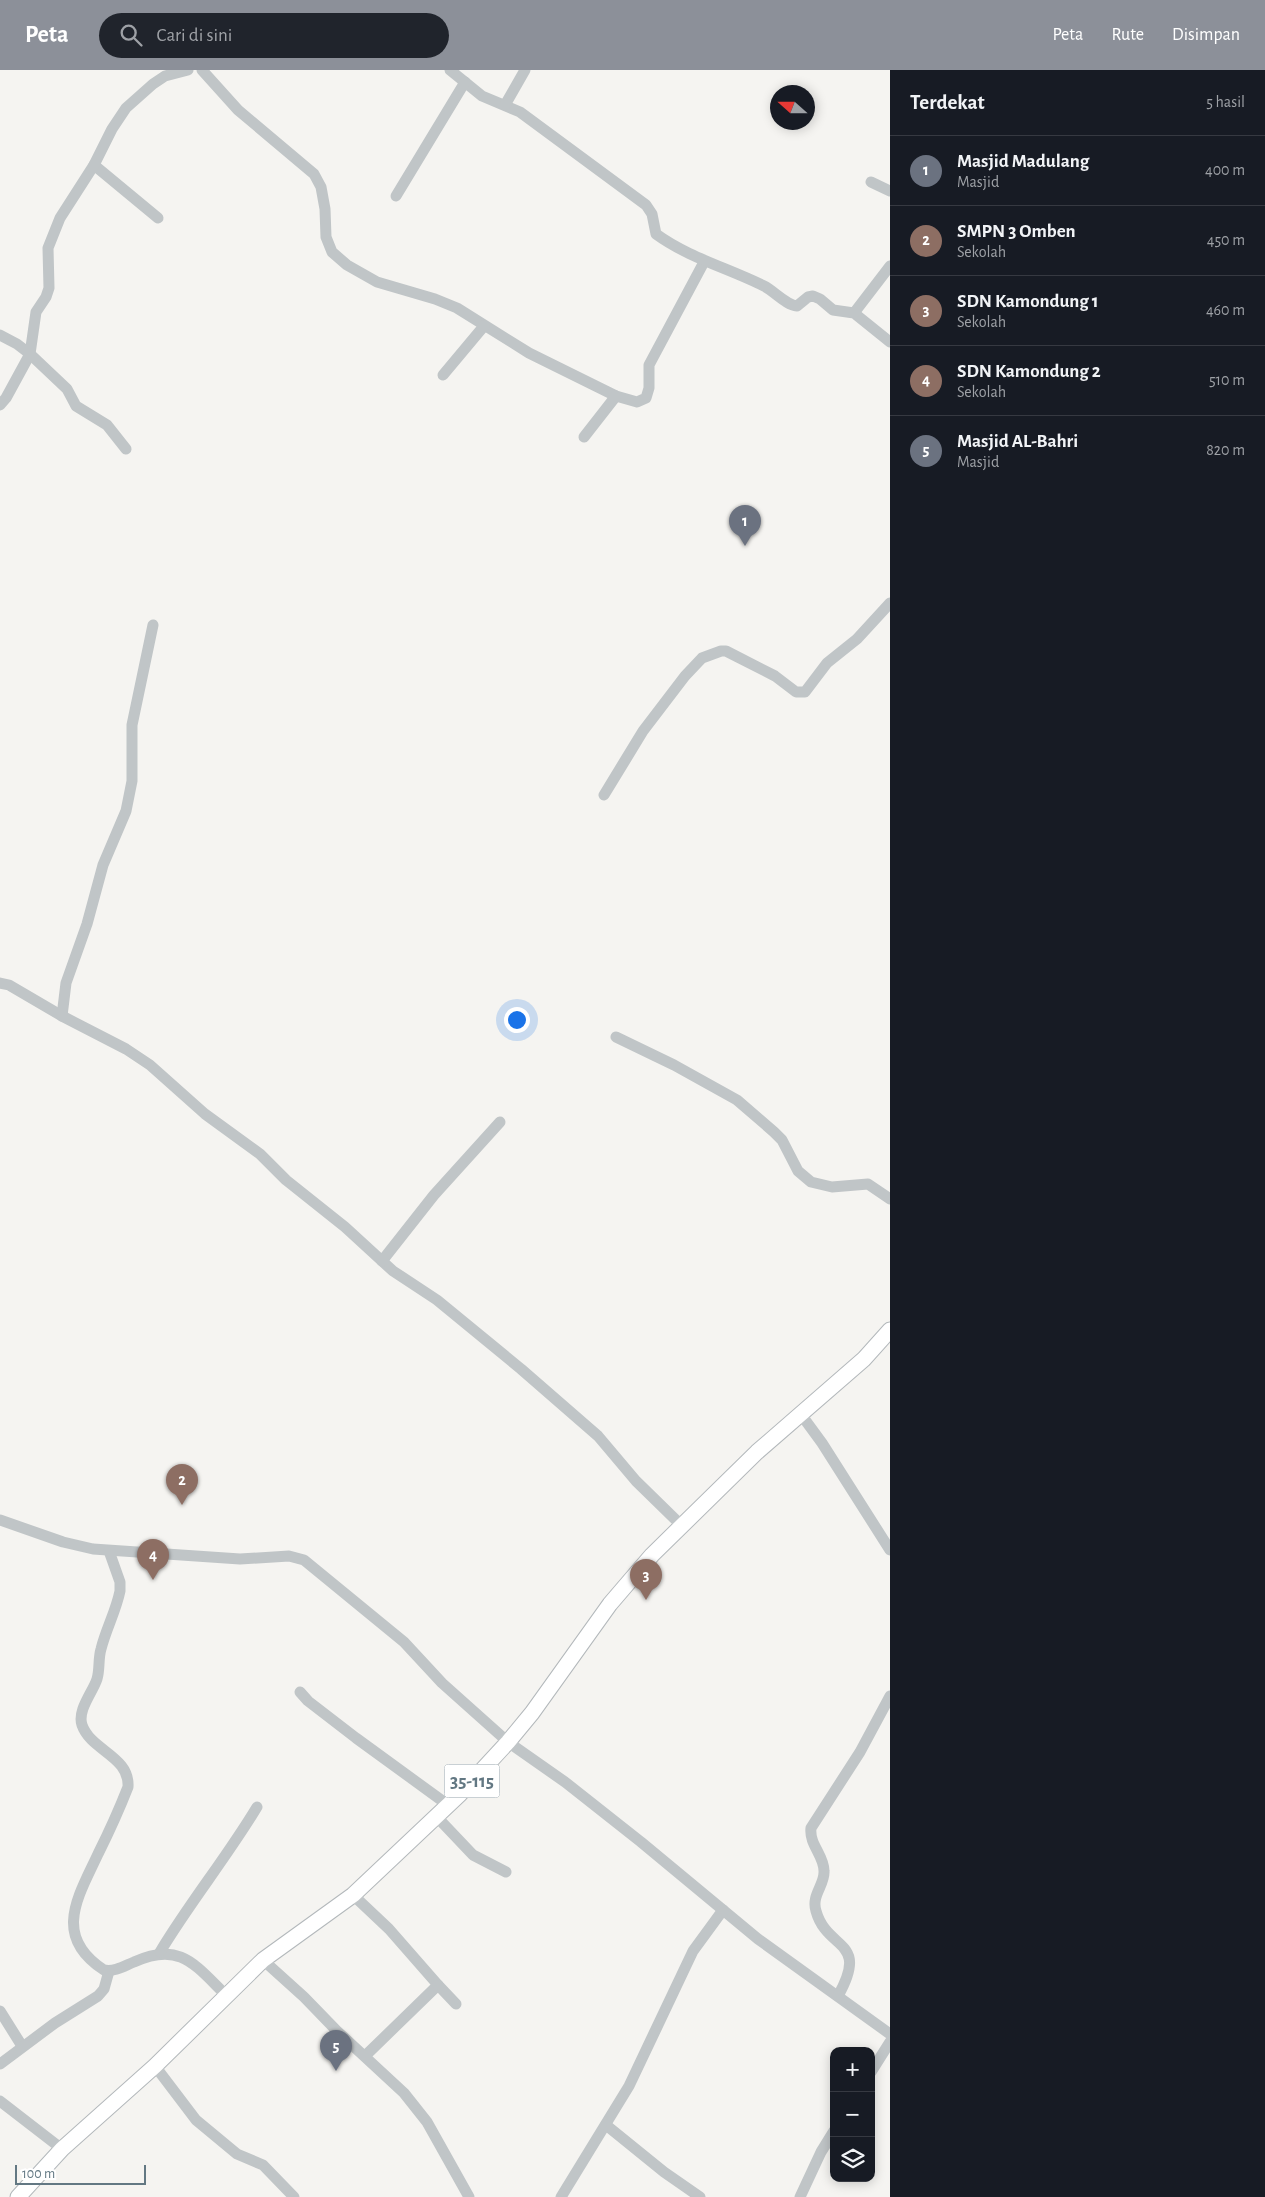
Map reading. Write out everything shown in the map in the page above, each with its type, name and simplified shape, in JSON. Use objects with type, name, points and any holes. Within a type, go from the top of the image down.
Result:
[{"type":"main road","name":"35-115","points":[[18,2197],[62,2149],[155,2066],[263,1960],[353,1895],[436,1816],[508,1742],[545,1696],[624,1587],[681,1525],[800,1413],[836,1385],[889,1334]]},
{"type":"street","points":[[0,404],[6,398],[30,354],[36,312],[46,297],[49,288],[48,248],[60,218],[94,165],[112,129],[131,103],[165,76],[188,70]]},
{"type":"street","points":[[202,70],[238,110],[314,174],[321,187],[325,209],[326,236],[332,252],[347,265],[377,282],[435,298],[450,305],[529,353],[616,396],[637,402],[646,398],[649,388],[649,365],[704,262]]},
{"type":"street","points":[[450,70],[482,96],[520,112],[565,143],[616,184],[646,205],[652,214],[656,234],[704,262],[736,272],[772,290],[793,306],[797,306],[808,296],[812,296],[820,299],[833,310],[854,312],[890,342]]},
{"type":"street","points":[[505,105],[525,70]]},
{"type":"street","points":[[396,196],[465,82]]},
{"type":"street","points":[[94,165],[158,218]]},
{"type":"street","points":[[872,182],[890,191]]},
{"type":"street","points":[[854,312],[890,266]]},
{"type":"street","points":[[443,375],[484,326]]},
{"type":"street","points":[[0,335],[30,354],[67,389],[76,406],[107,425],[126,449]]},
{"type":"street","points":[[584,437],[616,396]]},
{"type":"street","points":[[604,795],[643,730],[698,661],[726,651],[775,676],[790,690],[801,693],[805,692],[827,663],[857,639],[890,603]]},
{"type":"street","points":[[62,1016],[66,983],[90,915],[103,866],[126,811],[132,781],[132,725],[154,625]]},
{"type":"street","points":[[0,983],[9,985],[145,1061],[205,1114],[260,1154],[286,1180],[345,1227],[382,1262],[447,1308],[589,1428],[606,1444],[636,1481],[681,1525]]},
{"type":"street","points":[[616,1037],[674,1065],[737,1100],[782,1140],[798,1171],[811,1182],[832,1187],[868,1184],[890,1199]]},
{"type":"street","points":[[382,1262],[434,1195],[500,1122]]},
{"type":"street","points":[[800,1413],[890,1550]]},
{"type":"street","points":[[0,1520],[62,1542],[109,1551],[240,1559],[289,1556],[299,1558],[404,1642],[442,1683],[508,1742],[565,1782],[758,1939],[890,2034]]},
{"type":"street","points":[[109,1551],[120,1582],[120,1591],[100,1651],[97,1678],[81,1718],[82,1725],[87,1734],[121,1764],[128,1778],[128,1787],[75,1904],[74,1930],[80,1945],[92,1960],[104,1970],[109,1971],[160,1952],[167,1953],[185,1959],[197,1967],[226,1995]]},
{"type":"street","points":[[300,1692],[308,1701],[356,1738],[448,1804]]},
{"type":"street","points":[[838,1996],[850,1966],[843,1946],[826,1929],[816,1910],[815,1896],[823,1879],[824,1871],[821,1858],[811,1840],[811,1828],[860,1752],[890,1696]]},
{"type":"street","points":[[160,1952],[178,1922],[206,1885],[257,1807]]},
{"type":"street","points":[[436,1816],[473,1855],[506,1872]]},
{"type":"street","points":[[353,1895],[390,1929],[438,1986],[456,2004]]},
{"type":"street","points":[[561,2197],[606,2125],[648,2048],[693,1951],[723,1910]]},
{"type":"street","points":[[263,1960],[391,2079],[415,2106],[427,2122],[469,2197]]},
{"type":"street","points":[[0,2064],[22,2046],[98,1996],[104,1989],[109,1971]]},
{"type":"street","points":[[366,2056],[438,1986]]},
{"type":"street","points":[[0,2011],[22,2046]]},
{"type":"street","points":[[875,2066],[890,2042]]},
{"type":"street","points":[[155,2066],[196,2120],[237,2154],[263,2165],[294,2197]]},
{"type":"street","points":[[0,2101],[62,2149]]},
{"type":"street","points":[[606,2125],[664,2172],[700,2197]]},
{"type":"street","points":[[800,2197],[821,2152],[830,2137]]},
{"type":"place","name":"Masjid Madulang","points":[[745,546]]},
{"type":"place","name":"SMPN 3 Omben","points":[[182,1505]]},
{"type":"place","name":"SDN Kamondung 2","points":[[153,1580]]},
{"type":"place","name":"SDN Kamondung 1","points":[[646,1600]]},
{"type":"place","name":"Masjid AL-Bahri","points":[[336,2071]]}]
